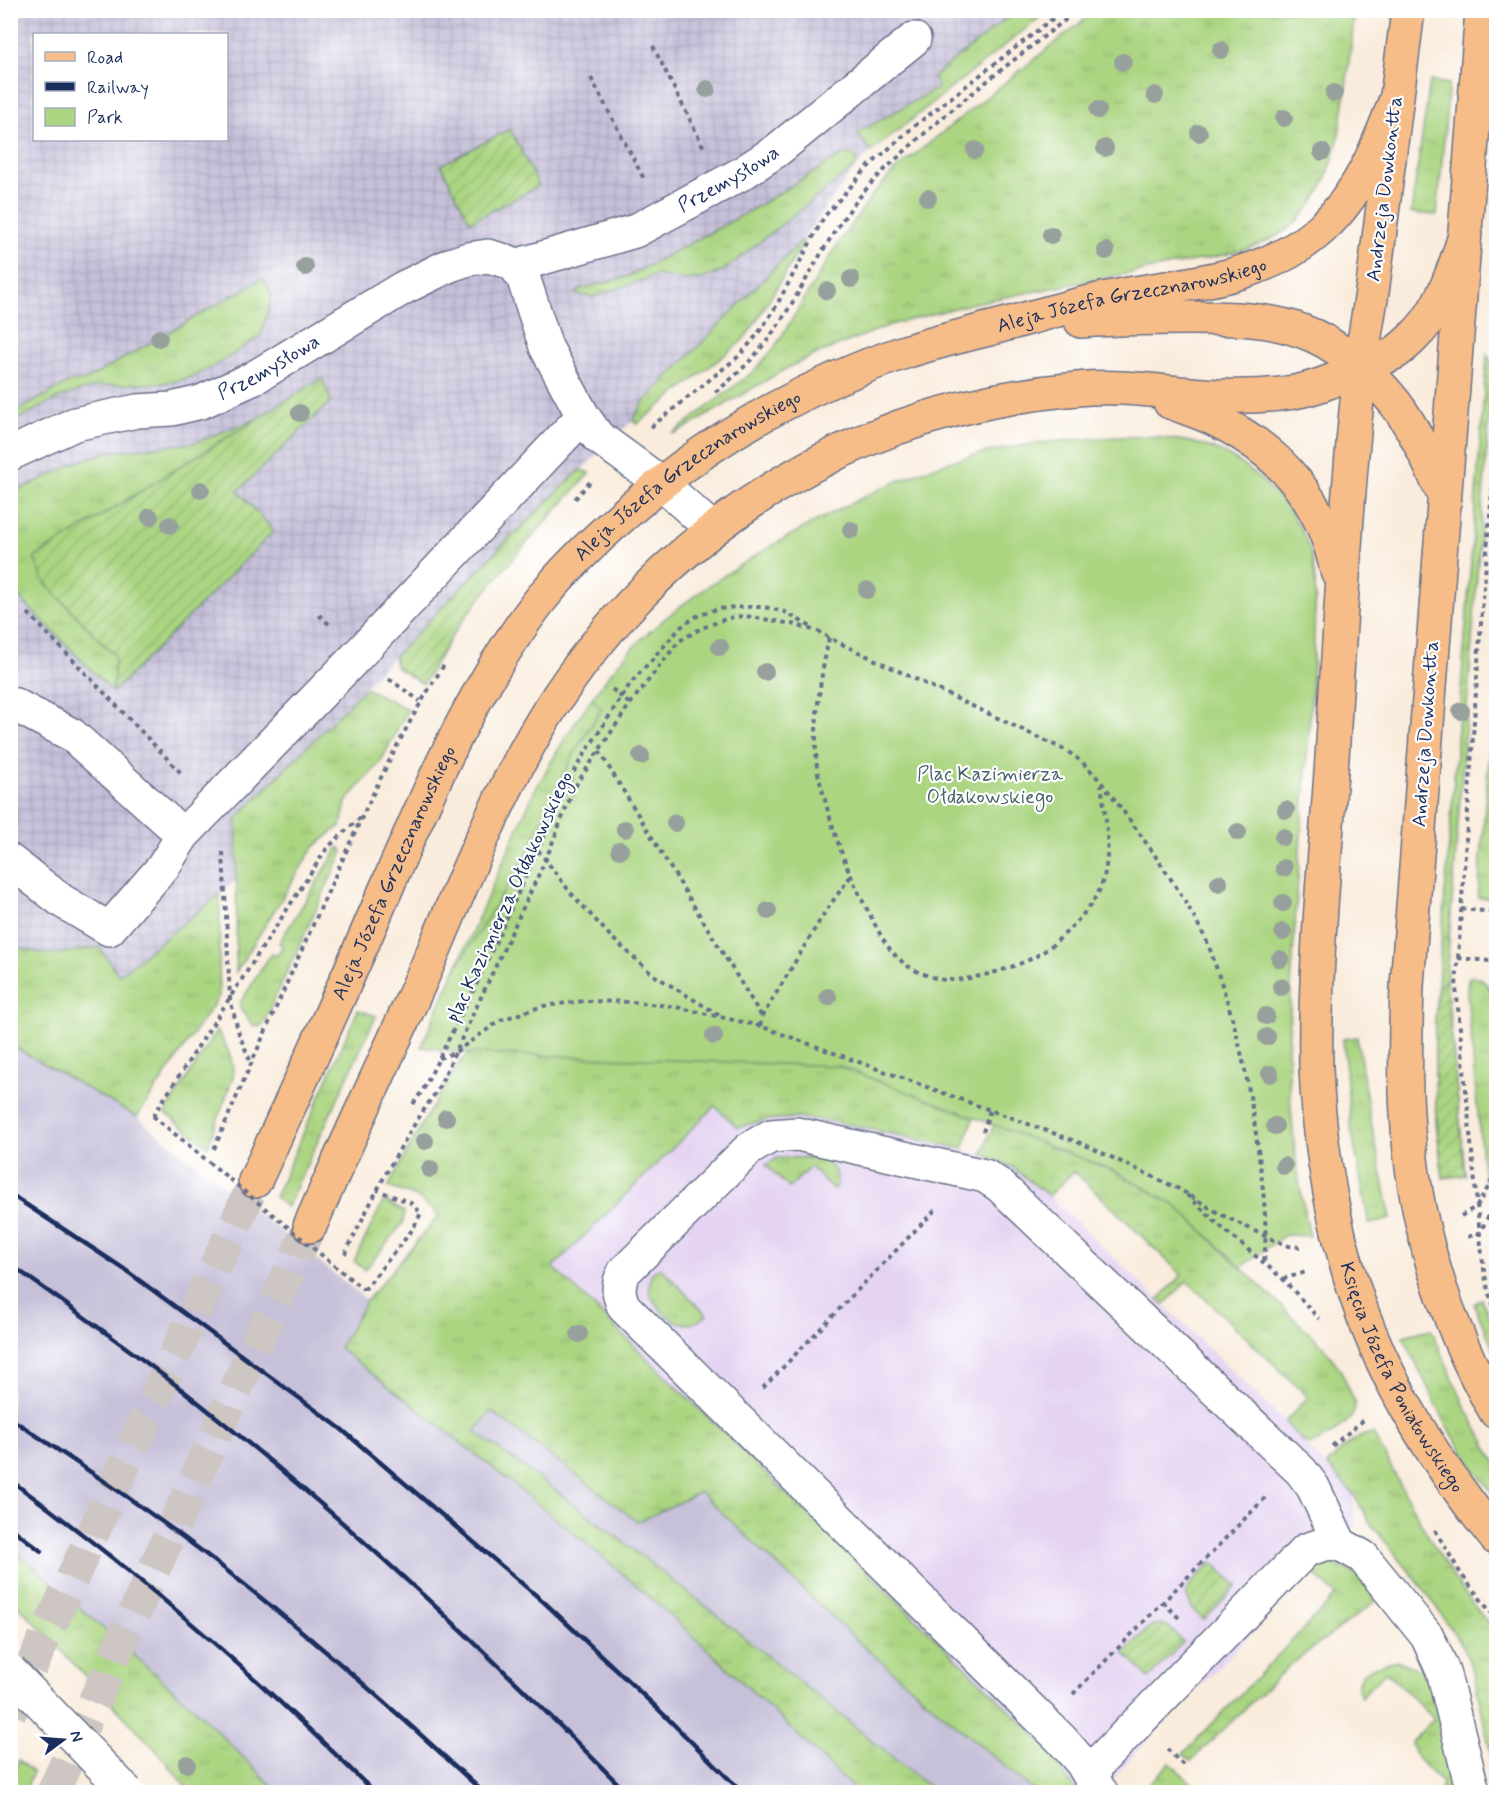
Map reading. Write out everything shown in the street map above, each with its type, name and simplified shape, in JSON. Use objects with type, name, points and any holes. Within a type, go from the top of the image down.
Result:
[{"type":"main road","name":"Andrzeja Dowkontta","points":[[1341,1239],[1324,1151],[1316,1058],[1320,932],[1360,368],[1408,10]]},
{"type":"main road","name":"Andrzeja Dowkontta","points":[[1482,10],[1407,985],[1407,1114],[1414,1179],[1441,1287],[1466,1351],[1497,1412]]},
{"type":"main road","name":"Aleja Józefa Grzecznarowskiego","points":[[255,1181],[337,1004],[425,803],[500,658],[537,605],[561,576],[618,521],[661,483],[717,443],[785,403],[897,355],[1097,300],[1231,276],[1262,266],[1290,252],[1316,235],[1348,200],[1375,154],[1396,99]]},
{"type":"main road","name":"Andrzeja Dowkontta","points":[[1360,368],[1396,351],[1425,325],[1447,290],[1464,239]]},
{"type":"main road","points":[[988,329],[1115,318],[1218,318],[1263,321],[1303,331],[1334,347],[1360,368],[1397,405],[1445,497]]},
{"type":"main road","points":[[310,1226],[489,826],[532,738],[571,679],[621,615],[656,578],[712,529],[747,504],[821,460],[908,423],[990,400],[1084,388],[1126,387],[1220,396],[1294,392],[1324,384],[1360,368]]},
{"type":"main road","points":[[1126,387],[1217,420],[1252,441],[1283,466],[1303,489],[1321,519],[1333,552],[1342,598]]},
{"type":"main road","name":"Księcia Józefa Poniatowskiego","points":[[1341,1239],[1359,1303],[1376,1346],[1396,1385],[1436,1456],[1497,1538]]},
{"type":"street","name":"Przemysłowa","points":[[10,454],[75,424],[137,411],[172,409],[201,402],[252,379],[402,288],[450,265],[488,256],[515,266],[635,231],[741,174],[776,151],[914,39]]},
{"type":"street","points":[[515,266],[523,277],[546,347],[583,416],[598,437],[661,483],[712,529]]},
{"type":"street","points":[[10,861],[62,902],[109,929],[164,867],[183,835],[358,655],[583,416]]},
{"type":"street","points":[[10,708],[15,705],[72,735],[183,835]]},
{"type":"street","points":[[1099,1790],[1071,1749],[624,1307],[618,1289],[619,1280],[624,1272],[749,1149],[771,1136],[797,1134],[985,1176],[999,1185],[1301,1472],[1312,1487],[1340,1544]]},
{"type":"street","points":[[1099,1790],[1094,1774],[1100,1761],[1306,1550],[1328,1544],[1340,1544],[1363,1557],[1427,1636],[1443,1671],[1473,1792]]},
{"type":"street","points":[[10,1671],[127,1792]]},
{"type":"path","points":[[590,482],[619,453],[739,356],[774,310],[824,217],[867,168],[912,128],[1064,10]]},
{"type":"path","points":[[710,396],[749,364],[762,347],[786,315],[844,217],[874,180],[944,117],[1078,10]]},
{"type":"path","points":[[653,46],[722,184]]},
{"type":"path","points":[[591,78],[663,216]]},
{"type":"path","points":[[1497,442],[1479,648],[1456,987],[1485,1280],[1492,1303],[1497,1310]]},
{"type":"path","points":[[410,1109],[423,1090],[439,1058],[575,769],[630,684],[681,627],[697,616],[717,609],[764,607],[785,612],[820,632]]},
{"type":"path","name":"plac Kazimierza Ołdakowskiego","points":[[345,1254],[412,1126],[436,1091],[546,859],[574,788],[630,704],[679,641],[702,628],[728,618],[745,616],[770,619],[820,632],[1065,750],[1078,758],[1101,783],[1172,880],[1193,914],[1208,945],[1242,1053],[1253,1106],[1264,1190],[1267,1237],[1264,1262]]},
{"type":"path","points":[[829,638],[821,673],[816,736],[818,771],[835,836],[850,878],[889,950],[913,969],[946,981],[977,977],[1008,968],[1042,953],[1063,936],[1084,914],[1100,890],[1108,843],[1101,783]]},
{"type":"path","points":[[599,750],[762,1017]]},
{"type":"path","points":[[363,815],[327,848],[153,1116],[364,1290],[413,1229],[421,1214],[411,1203],[377,1190]]},
{"type":"path","points":[[538,850],[570,892],[612,938],[652,974],[722,1017]]},
{"type":"path","points":[[760,1026],[762,1017],[825,912],[850,878]]},
{"type":"path","points":[[1461,909],[1497,912]]},
{"type":"path","points":[[1458,958],[1497,962]]},
{"type":"path","points":[[1490,961],[1497,971]]},
{"type":"path","points":[[439,1058],[454,1053],[501,1020],[543,1006],[584,1001],[633,1002],[676,1007],[760,1026],[1083,1144],[1179,1189],[1220,1214],[1267,1237]]},
{"type":"path","points":[[1480,1232],[1497,1202]]},
{"type":"path","points":[[735,1417],[941,1204]]},
{"type":"path","points":[[1045,1723],[1268,1496]]},
{"type":"path","points":[[1174,1756],[1185,1767]]},
{"type":"shaded area","points":[[11,11],[1016,11],[934,77],[938,87],[858,133],[871,152],[856,166],[802,240],[643,403],[633,420],[505,542],[237,818],[236,880],[119,976],[99,947],[62,954],[30,953],[11,944]]},
{"type":"shaded area","points":[[10,1045],[137,1117],[367,1300],[340,1348],[488,1464],[631,1581],[756,1694],[857,1792],[278,1792],[196,1710],[11,1546]]},
{"type":"shaded area","points":[[715,1106],[738,1128],[778,1118],[797,1117],[833,1121],[982,1154],[1012,1167],[1049,1196],[1164,1305],[1285,1422],[1354,1495],[1354,1514],[1357,1524],[1129,1760],[1103,1792],[1079,1792],[1074,1788],[1065,1777],[1053,1752],[553,1266]]},
{"type":"shaded area","points":[[1496,1227],[1496,1289],[1494,1293],[1491,1239]]},
{"type":"shaded area","points":[[491,1410],[638,1522],[700,1492],[864,1647],[1035,1792],[935,1792],[740,1632],[474,1431]]},
{"type":"green space","points":[[1016,11],[1048,11],[871,152],[857,133],[938,88],[933,77]]},
{"type":"green space","points":[[1095,11],[1355,11],[1340,130],[1335,151],[1320,190],[1309,208],[1295,223],[1263,243],[1220,256],[974,303],[890,325],[789,367],[672,434],[753,372],[775,347],[839,242],[874,193],[894,171]]},
{"type":"green space","points":[[1430,81],[1449,84],[1437,215],[1411,213]]},
{"type":"green space","points":[[510,129],[539,186],[470,222],[441,165]]},
{"type":"green space","points":[[852,154],[856,157],[856,166],[724,270],[705,278],[685,280],[657,275],[593,297],[575,294],[581,289],[629,276],[748,212],[842,155]]},
{"type":"green space","points":[[802,240],[804,242],[742,341],[637,424],[633,420],[643,403]]},
{"type":"green space","points":[[263,278],[272,295],[261,336],[212,367],[192,377],[172,382],[103,386],[78,391],[11,423],[11,414],[72,381],[84,381]]},
{"type":"green space","points":[[1487,354],[1493,367],[1446,980],[1465,1175],[1443,1178],[1436,1123],[1435,1023]]},
{"type":"green space","points":[[322,378],[331,401],[238,491],[274,531],[113,692],[115,656],[46,584],[34,558]]},
{"type":"green space","points":[[258,418],[34,558],[46,584],[115,656],[113,692],[20,598],[11,603],[11,494],[77,462],[108,452],[194,443]]},
{"type":"green space","name":"Plac Kazimierza Ołdakowskiego","points":[[1147,436],[1201,445],[1221,452],[1242,464],[1274,493],[1293,516],[1306,540],[1313,563],[1315,599],[1313,670],[1294,931],[1288,1052],[1294,1145],[1310,1236],[1285,1235],[1241,1267],[1175,1205],[1115,1171],[839,1066],[470,1053],[421,1047],[454,972],[528,852],[577,748],[602,709],[592,698],[611,672],[648,633],[692,597],[763,551],[853,502],[917,473],[1012,447],[1080,439]]},
{"type":"green space","points":[[580,470],[590,473],[518,552],[467,614],[423,684],[396,667],[394,657],[505,542]]},
{"type":"green space","points":[[365,688],[408,709],[381,761],[346,802],[341,825],[313,848],[236,972],[237,818]]},
{"type":"green space","points":[[592,698],[602,709],[577,748],[528,852],[421,1047],[534,792],[565,738]]},
{"type":"green space","points":[[1491,729],[1496,730],[1496,898],[1478,898]]},
{"type":"green space","points":[[339,847],[343,851],[263,1024],[259,1027],[253,1025],[240,1009],[240,1003],[271,954],[276,956],[283,946],[279,943]]},
{"type":"green space","points":[[220,894],[219,996],[137,1117],[11,1045],[11,944],[44,953],[65,953],[99,947],[119,975]]},
{"type":"green space","points":[[1472,976],[1483,980],[1496,997],[1496,1157],[1484,1183],[1467,992],[1468,979]]},
{"type":"green space","points":[[1446,980],[1465,1175],[1443,1178],[1436,1107],[1435,1036],[1437,988]]},
{"type":"green space","points":[[358,1010],[376,1016],[287,1207],[275,1197]]},
{"type":"green space","points":[[217,1030],[231,1058],[233,1077],[208,1146],[165,1113]]},
{"type":"green space","points":[[1357,1037],[1368,1108],[1391,1219],[1369,1224],[1351,1128],[1343,1039]]},
{"type":"green space","points":[[487,1039],[811,1056],[974,1116],[963,1149],[825,1120],[773,1119],[738,1128],[715,1106],[553,1267],[1053,1752],[1065,1777],[1079,1792],[1035,1792],[864,1647],[700,1492],[638,1522],[491,1411],[475,1432],[651,1563],[935,1792],[857,1792],[717,1658],[631,1581],[523,1492],[339,1348],[367,1300],[439,1215],[415,1196],[388,1187],[455,1069]]},
{"type":"green space","points":[[994,1124],[1115,1171],[1175,1205],[1323,1346],[1340,1369],[1355,1402],[1354,1413],[1349,1420],[1319,1442],[1309,1444],[1302,1441],[1285,1422],[1308,1397],[1187,1281],[1164,1305],[1158,1300],[1182,1275],[1074,1171],[1049,1196],[1012,1167],[982,1154]]},
{"type":"green space","points":[[777,1158],[807,1158],[825,1162],[832,1167],[836,1175],[837,1186],[833,1189],[810,1167],[789,1188],[766,1165]]},
{"type":"green space","points":[[384,1200],[404,1212],[403,1223],[365,1270],[354,1261]]},
{"type":"green space","points":[[660,1267],[707,1315],[701,1320],[687,1324],[674,1321],[663,1312],[652,1299],[649,1289],[651,1274]]},
{"type":"green space","points":[[1481,1299],[1496,1330],[1496,1355],[1474,1304]]},
{"type":"green space","points":[[1431,1329],[1465,1406],[1496,1463],[1496,1497],[1481,1479],[1456,1440],[1433,1400],[1403,1336]]},
{"type":"green space","points":[[1373,1433],[1428,1537],[1477,1610],[1496,1632],[1496,1779],[1474,1675],[1464,1648],[1426,1592],[1371,1524],[1354,1495],[1327,1465],[1354,1441]]},
{"type":"green space","points":[[10,1546],[196,1710],[278,1792],[190,1792],[154,1748],[11,1598]]},
{"type":"green space","points":[[1212,1562],[1237,1586],[1204,1620],[1193,1610],[1186,1595],[1188,1587]]},
{"type":"green space","points":[[1329,1563],[1342,1567],[1357,1576],[1369,1589],[1375,1602],[1291,1664],[1191,1761],[1183,1754],[1336,1595],[1312,1572]]},
{"type":"green space","points":[[1161,1624],[1168,1626],[1183,1642],[1149,1678],[1124,1653],[1151,1626]]},
{"type":"green space","points":[[1398,1661],[1412,1666],[1431,1681],[1457,1792],[1440,1792],[1442,1783],[1423,1765],[1415,1754],[1411,1742],[1434,1719],[1386,1671],[1361,1697],[1359,1681],[1368,1670]]},
{"type":"green space","points":[[19,1760],[33,1773],[24,1792],[11,1792],[11,1779]]},
{"type":"green space","points":[[1170,1763],[1201,1792],[1141,1792]]},
{"type":"tunnel","points":[[10,1713],[255,1181]]},
{"type":"tunnel","points":[[53,1792],[310,1226]]},
{"type":"railway","points":[[10,1194],[124,1269],[340,1428],[545,1603],[742,1792]]},
{"type":"railway","points":[[10,1264],[177,1386],[256,1449],[366,1543],[472,1641],[626,1792]]},
{"type":"railway","points":[[10,1418],[156,1517],[240,1581],[364,1684],[483,1792]]},
{"type":"railway","points":[[10,1480],[153,1590],[288,1709],[374,1792]]},
{"type":"railway","points":[[10,1527],[41,1551]]}]
